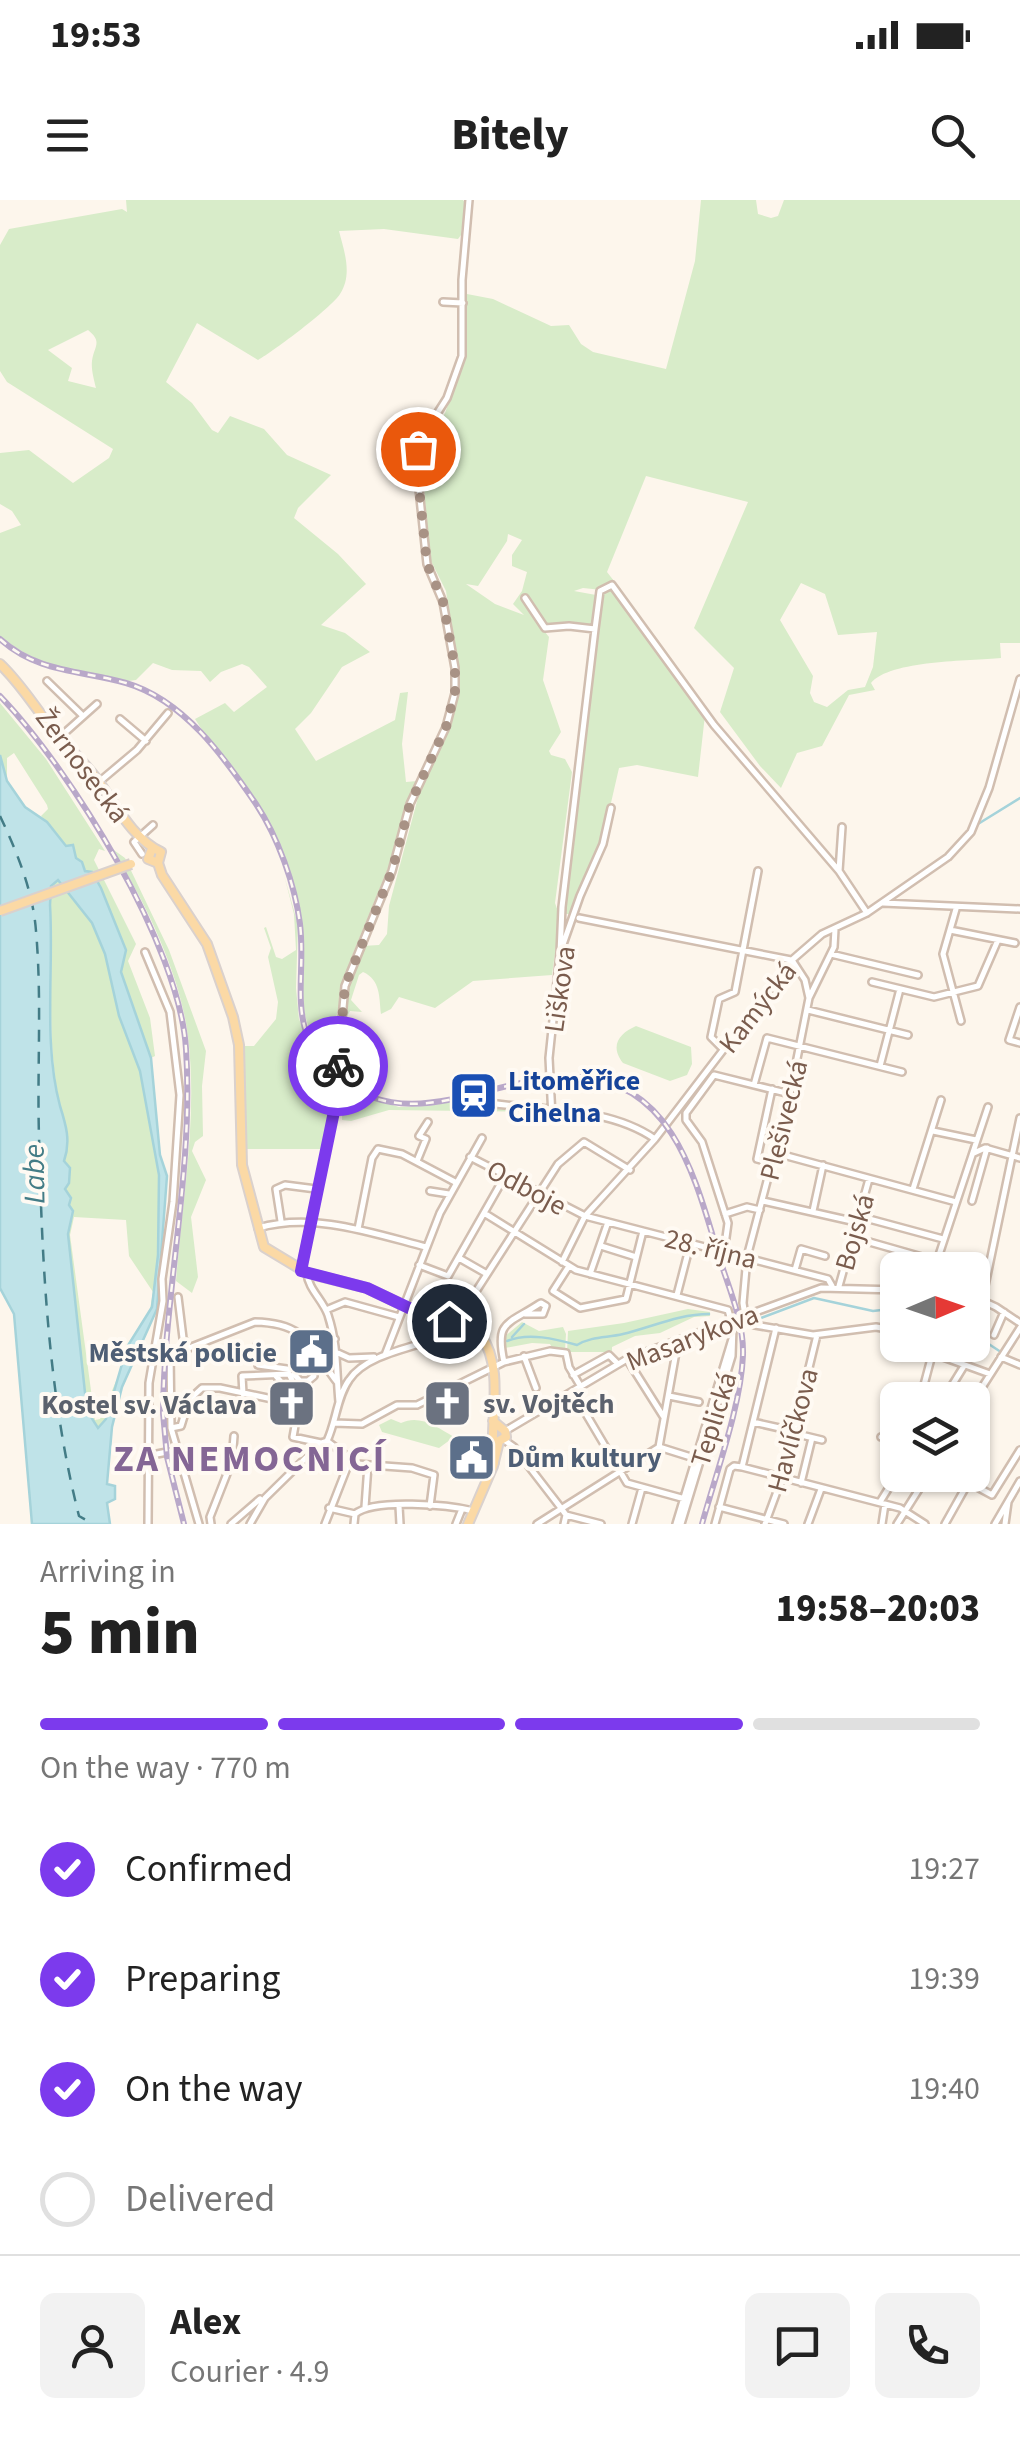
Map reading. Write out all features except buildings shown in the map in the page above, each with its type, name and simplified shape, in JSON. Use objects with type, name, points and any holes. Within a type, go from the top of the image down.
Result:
[{"type":"main road","name":"Žernosecká","points":[[0,664],[99,782],[129,827],[140,835],[143,853],[158,863],[207,944],[239,1045],[242,1165],[257,1228]]},
{"type":"main road","points":[[0,911],[131,864],[143,853]]},
{"type":"main road","points":[[257,1228],[266,1249],[304,1272],[367,1288],[480,1333],[492,1367],[499,1434],[494,1464],[468,1524]]},
{"type":"street","points":[[340,1404],[335,1339],[326,1310],[304,1272],[316,1189],[336,1102],[345,986],[392,871],[410,804],[452,709],[455,668],[443,602],[427,564],[417,454],[460,368],[464,345],[462,266],[469,200]]},
{"type":"street","points":[[443,302],[463,303]]},
{"type":"street","points":[[560,954],[562,907],[600,591],[612,585],[714,725],[839,871],[867,914]]},
{"type":"street","points":[[525,598],[545,628],[595,629]]},
{"type":"street","name":"Kamýcká","points":[[566,1264],[584,1216],[630,1170],[687,1103],[792,960],[806,946],[867,914],[948,857],[971,832],[989,788],[1020,679]]},
{"type":"street","points":[[53,682],[83,716]]},
{"type":"street","points":[[60,737],[97,704]]},
{"type":"street","points":[[99,782],[146,741],[168,713]]},
{"type":"street","points":[[120,719],[146,741]]},
{"type":"street","name":"Liškova","points":[[552,1117],[549,1058],[560,954],[603,844],[611,808]]},
{"type":"street","points":[[143,853],[134,842],[153,825]]},
{"type":"street","points":[[839,871],[842,827]]},
{"type":"street","points":[[723,1050],[711,1037],[719,999],[734,992],[758,870]]},
{"type":"street","points":[[883,903],[1020,909]]},
{"type":"street","points":[[956,908],[943,954],[961,1021]]},
{"type":"street","points":[[579,918],[792,960],[805,980],[808,998]]},
{"type":"street","name":"Plešivecká","points":[[745,1316],[742,1303],[747,1257],[774,1163],[808,998],[834,947],[834,928]]},
{"type":"street","points":[[950,930],[1016,943]]},
{"type":"street","points":[[872,982],[934,997],[980,984],[998,940]]},
{"type":"street","points":[[146,952],[170,1012],[179,1073],[178,1145],[154,1351],[147,1456],[148,1524]]},
{"type":"street","points":[[830,954],[918,975]]},
{"type":"street","points":[[880,1066],[900,989]]},
{"type":"street","points":[[1020,1007],[1010,1040],[1020,1043]]},
{"type":"street","points":[[808,1010],[908,1035]]},
{"type":"street","points":[[754,1085],[767,1038],[902,1072]]},
{"type":"street","points":[[724,1252],[729,1227],[726,1214],[702,1142],[686,1120],[687,1103],[714,1076],[790,1094]]},
{"type":"street","points":[[772,1090],[757,1159],[774,1163]]},
{"type":"street","points":[[469,1100],[550,1108],[620,1123],[656,1139]]},
{"type":"street","points":[[913,1190],[941,1100]]},
{"type":"street","points":[[940,1252],[988,1106]]},
{"type":"street","points":[[990,1260],[1016,1157],[1020,1118]]},
{"type":"street","points":[[417,1161],[426,1145],[426,1140],[419,1136],[428,1122]]},
{"type":"street","points":[[932,1134],[976,1140]]},
{"type":"street","points":[[385,1355],[449,1194],[482,1138]]},
{"type":"street","points":[[338,1353],[360,1359],[377,1357],[460,1327],[462,1314],[558,1164],[584,1142],[630,1170]]},
{"type":"street","points":[[972,1154],[987,1148],[1016,1157]]},
{"type":"street","points":[[972,1200],[987,1148]]},
{"type":"street","points":[[358,1229],[372,1158],[378,1149],[417,1161],[456,1182]]},
{"type":"street","points":[[776,1153],[956,1202]]},
{"type":"street","name":"Odboje","points":[[470,1157],[584,1216]]},
{"type":"street","points":[[812,1212],[824,1166]]},
{"type":"street","points":[[419,1265],[448,1276],[504,1176]]},
{"type":"street","name":"Bojská","points":[[835,1286],[869,1177]]},
{"type":"street","points":[[282,1221],[276,1189],[316,1189]]},
{"type":"street","points":[[430,1190],[449,1194]]},
{"type":"street","points":[[763,1201],[944,1239]]},
{"type":"street","points":[[726,1214],[747,1208],[760,1210]]},
{"type":"street","points":[[484,1213],[566,1264],[590,1274],[726,1308],[732,1321]]},
{"type":"street","name":"28. října","points":[[584,1216],[828,1278],[835,1286]]},
{"type":"street","points":[[257,1228],[282,1221],[310,1222],[358,1229],[426,1248]]},
{"type":"street","points":[[590,1274],[608,1222]]},
{"type":"street","points":[[566,1264],[552,1291],[582,1309],[626,1299],[643,1231]]},
{"type":"street","points":[[852,1237],[905,1252]]},
{"type":"street","points":[[677,1295],[690,1244]]},
{"type":"street","points":[[600,1246],[636,1257]]},
{"type":"street","points":[[795,1270],[801,1249],[825,1256]]},
{"type":"street","points":[[992,1250],[1001,1252]]},
{"type":"street","points":[[458,1258],[487,1274]]},
{"type":"street","points":[[835,1286],[880,1289]]},
{"type":"street","name":"Masarykova","points":[[499,1434],[627,1359],[835,1286]]},
{"type":"street","points":[[178,1297],[183,1338],[190,1348]]},
{"type":"street","points":[[326,1310],[344,1302],[400,1317]]},
{"type":"street","points":[[985,1382],[1020,1326],[990,1304]]},
{"type":"street","points":[[994,1335],[1004,1312]]},
{"type":"street","points":[[504,1362],[500,1334],[525,1314]]},
{"type":"street","points":[[745,1316],[752,1324],[818,1335],[880,1328]]},
{"type":"street","name":"Teplická","points":[[679,1524],[733,1337],[732,1321]]},
{"type":"street","points":[[154,1351],[170,1353],[255,1322],[270,1322],[302,1332],[337,1382],[347,1384]]},
{"type":"street","points":[[742,1468],[776,1328]]},
{"type":"street","name":"Havlíčkova","points":[[766,1522],[782,1478],[818,1335]]},
{"type":"street","points":[[315,1348],[335,1339]]},
{"type":"street","points":[[537,1524],[564,1511],[658,1447],[678,1341]]},
{"type":"street","points":[[257,1344],[258,1365],[294,1370],[322,1359]]},
{"type":"street","points":[[334,1423],[362,1424],[402,1404],[417,1405],[504,1362],[550,1352],[566,1353],[581,1387]]},
{"type":"street","points":[[170,1353],[172,1428],[198,1524]]},
{"type":"street","points":[[574,1375],[609,1355],[618,1364]]},
{"type":"street","points":[[524,1356],[536,1388]]},
{"type":"street","points":[[232,1524],[324,1442],[347,1384],[377,1357]]},
{"type":"street","points":[[1001,1357],[1020,1365]]},
{"type":"street","points":[[627,1359],[664,1418]]},
{"type":"street","points":[[955,1362],[990,1374]]},
{"type":"street","points":[[294,1370],[300,1381],[306,1382],[314,1376],[312,1365]]},
{"type":"street","points":[[954,1382],[964,1366]]},
{"type":"street","points":[[243,1394],[242,1376],[287,1374],[292,1377],[296,1400],[293,1437],[324,1442],[350,1460],[368,1465],[412,1468],[434,1475],[430,1506]]},
{"type":"street","points":[[276,1376],[296,1400]]},
{"type":"street","points":[[172,1428],[181,1426],[189,1400],[202,1388],[277,1400],[296,1412]]},
{"type":"street","points":[[455,1388],[455,1416]]},
{"type":"street","points":[[573,1392],[628,1483],[686,1499]]},
{"type":"street","points":[[669,1396],[700,1402]]},
{"type":"street","points":[[753,1422],[822,1440]]},
{"type":"street","points":[[499,1434],[564,1511],[601,1524]]},
{"type":"street","points":[[211,1524],[232,1461],[234,1436]]},
{"type":"street","points":[[801,1484],[812,1438]]},
{"type":"street","points":[[658,1447],[698,1459]]},
{"type":"street","points":[[147,1456],[177,1450]]},
{"type":"street","points":[[986,1492],[992,1495],[1020,1450]]},
{"type":"street","points":[[325,1524],[350,1460]]},
{"type":"street","points":[[365,1507],[368,1465]]},
{"type":"street","points":[[715,1524],[734,1466],[882,1503],[925,1524]]},
{"type":"street","points":[[250,1524],[256,1509],[280,1481]]},
{"type":"street","points":[[994,1524],[1020,1481]]},
{"type":"street","points":[[632,1524],[642,1487]]},
{"type":"street","points":[[808,1524],[821,1488]]},
{"type":"street","points":[[882,1524],[882,1503],[888,1492]]},
{"type":"street","points":[[896,1524],[917,1492]]},
{"type":"street","points":[[945,1524],[964,1492]]},
{"type":"street","points":[[1004,1524],[1008,1500]]},
{"type":"street","points":[[329,1508],[355,1514],[365,1507],[398,1506],[474,1511]]},
{"type":"street","points":[[398,1506],[400,1524]]},
{"type":"street","points":[[719,1508],[784,1524]]},
{"type":"street","points":[[456,1524],[462,1509]]},
{"type":"street","points":[[564,1511],[564,1524]]},
{"type":"street","points":[[354,1524],[355,1514]]},
{"type":"green space","points":[[126,200],[465,203],[458,239],[384,229],[339,231],[346,279],[340,294],[326,309],[258,360],[197,323],[166,382],[192,403],[212,430],[218,433],[230,416],[264,429],[287,455],[331,475],[298,508],[294,518],[338,554],[366,584],[321,625],[345,633],[370,652],[342,667],[311,713],[295,729],[316,761],[395,720],[400,693],[408,692],[402,744],[406,782],[417,781],[393,856],[350,961],[336,1018],[326,1018],[326,1037],[334,1041],[332,1068],[307,1021],[301,917],[276,837],[260,806],[195,719],[225,703],[234,712],[267,687],[242,664],[221,672],[210,682],[201,671],[172,670],[153,663],[136,680],[129,681],[46,662],[0,636],[0,533],[21,525],[12,511],[0,504],[0,453],[29,450],[73,483],[109,458],[113,449],[7,382],[0,371],[0,245],[9,229],[122,209],[127,212]],"holes":[[[88,330],[96,341],[92,364],[96,388],[68,381],[72,368],[48,350]]]},
{"type":"green space","points":[[701,200],[756,200],[758,214],[771,218],[778,216],[784,200],[1020,200],[1020,643],[1000,643],[1001,658],[912,666],[881,675],[871,683],[875,690],[849,695],[822,746],[797,753],[781,788],[720,712],[734,668],[694,628],[748,502],[646,476],[607,572],[614,581],[609,587],[705,715],[698,777],[637,765],[619,768],[602,842],[572,914],[564,914],[602,590],[574,591],[596,595],[593,625],[565,623],[541,627],[549,637],[543,680],[561,732],[549,751],[565,759],[572,772],[555,903],[560,917],[552,975],[473,981],[435,1008],[399,997],[391,1009],[381,1014],[376,985],[363,972],[351,1000],[362,1012],[350,1011],[343,1024],[343,1004],[362,946],[379,945],[387,934],[389,906],[420,790],[451,722],[460,688],[446,591],[429,557],[423,472],[428,441],[445,413],[464,359],[465,298],[467,294],[493,299],[551,326],[569,325],[581,344],[593,352],[666,369],[695,261]],"holes":[[[508,534],[522,540],[512,555],[512,566],[527,572],[522,591],[513,604],[524,615],[495,604],[466,584],[478,586]],[[801,583],[825,594],[838,635],[877,632],[873,667],[865,687],[848,690],[827,707],[814,702],[810,693],[813,676],[780,620]]]},
{"type":"green space","points":[[0,703],[46,759],[105,851],[99,849],[94,860],[136,944],[128,961],[150,1018],[155,1056],[151,1058],[121,971],[126,950],[101,888],[41,816],[47,805],[14,753],[7,758],[7,781],[0,755]]},
{"type":"green space","points":[[111,848],[125,858],[169,950],[206,1051],[203,1136],[192,1151],[206,1180],[191,1217],[198,1277],[192,1293],[176,1281],[191,1098],[184,1013],[160,939]]},
{"type":"green space","points":[[284,875],[298,925],[299,1019],[311,1049],[334,1080],[332,1110],[321,1149],[244,1149],[242,1046],[254,1046],[276,1019],[278,1002],[268,957],[271,948],[264,928],[276,957],[282,959],[296,950],[294,914]]},
{"type":"green space","points":[[58,880],[92,923],[105,954],[119,1016],[140,1071],[159,1175],[158,1255],[152,1307],[124,1358],[126,1347],[150,1309],[153,1292],[129,1256],[126,1220],[74,1217],[70,1235],[95,1420],[100,1419],[119,1373],[106,1419],[98,1428],[92,1423],[86,1402],[68,1234],[72,1211],[65,1189],[70,1168],[64,1161],[67,1136],[52,1048],[51,886]]},
{"type":"green space","points":[[636,1026],[691,1047],[692,1064],[687,1075],[670,1081],[623,1063],[617,1051],[618,1040]]},
{"type":"green space","points":[[338,1081],[361,1095],[399,1107],[461,1100],[474,1105],[541,1112],[389,1110],[342,1120],[343,1095]]},
{"type":"green space","points":[[688,1309],[710,1312],[710,1316],[694,1317],[660,1333],[635,1336],[612,1347],[612,1352],[567,1352],[568,1331]]},
{"type":"green space","points":[[522,1322],[539,1331],[563,1327],[565,1351],[554,1351],[550,1344],[532,1343],[505,1348],[503,1338]]},
{"type":"green space","points":[[391,1419],[401,1423],[422,1421],[454,1437],[439,1448],[382,1432],[379,1425]]},
{"type":"water","name":"Labe","points":[[0,755],[7,781],[25,807],[47,822],[66,846],[73,845],[76,858],[85,871],[92,872],[101,888],[126,950],[121,972],[151,1058],[160,1155],[167,1176],[157,1309],[122,1387],[112,1427],[107,1484],[115,1486],[115,1499],[107,1503],[110,1524],[32,1524],[14,1314],[0,1288]],"holes":[[[58,880],[92,923],[105,954],[119,1016],[140,1071],[159,1175],[158,1255],[152,1307],[127,1347],[106,1419],[98,1428],[89,1414],[90,1402],[86,1402],[68,1234],[73,1211],[65,1189],[70,1168],[64,1161],[67,1133],[52,1057],[51,886]]]},
{"type":"waterway","points":[[978,824],[1020,798]]},
{"type":"waterway","points":[[753,1321],[814,1298],[880,1310]]},
{"type":"waterway","points":[[507,1341],[533,1337],[577,1345],[676,1318],[709,1314]]},
{"type":"waterway","points":[[512,1337],[524,1324]]},
{"type":"waterway","points":[[990,1345],[1010,1358]]},
{"type":"ferry route","points":[[0,816],[23,872],[34,916],[39,982],[40,1185],[48,1328],[60,1423],[79,1516],[93,1524]]},
{"type":"railway","points":[[0,639],[44,664],[147,691],[184,716],[230,768],[264,817],[284,862],[300,924],[304,1024],[310,1043],[339,1078],[367,1095],[396,1103],[426,1103],[548,1078],[579,1077],[612,1084],[639,1098],[660,1118],[691,1171],[736,1307],[743,1343],[738,1396],[702,1524]]},
{"type":"railway","points":[[0,696],[58,768],[117,862],[164,961],[179,1007],[186,1049],[186,1140],[163,1413],[167,1457],[184,1524]]},
{"type":"way so far","points":[[338,1066],[345,986],[392,871],[410,804],[446,727],[455,692],[455,668],[443,602],[427,564],[418,449]]},
{"type":"place","name":"Litoměřice Cihelna","points":[[473,1096]]},
{"type":"place","name":"Městská policie","points":[[312,1352]]},
{"type":"place","name":"sv. Vojtěch","points":[[448,1403]]},
{"type":"place","name":"Kostel sv. Václava","points":[[292,1404]]},
{"type":"place","name":"Dům kultury","points":[[472,1457]]},
{"type":"district","name":"ZA NEMOCNICÍ","points":[[250,1458]]},
{"type":"route","points":[[338,1066],[336,1102],[301,1271],[367,1288],[449,1321]]}]
